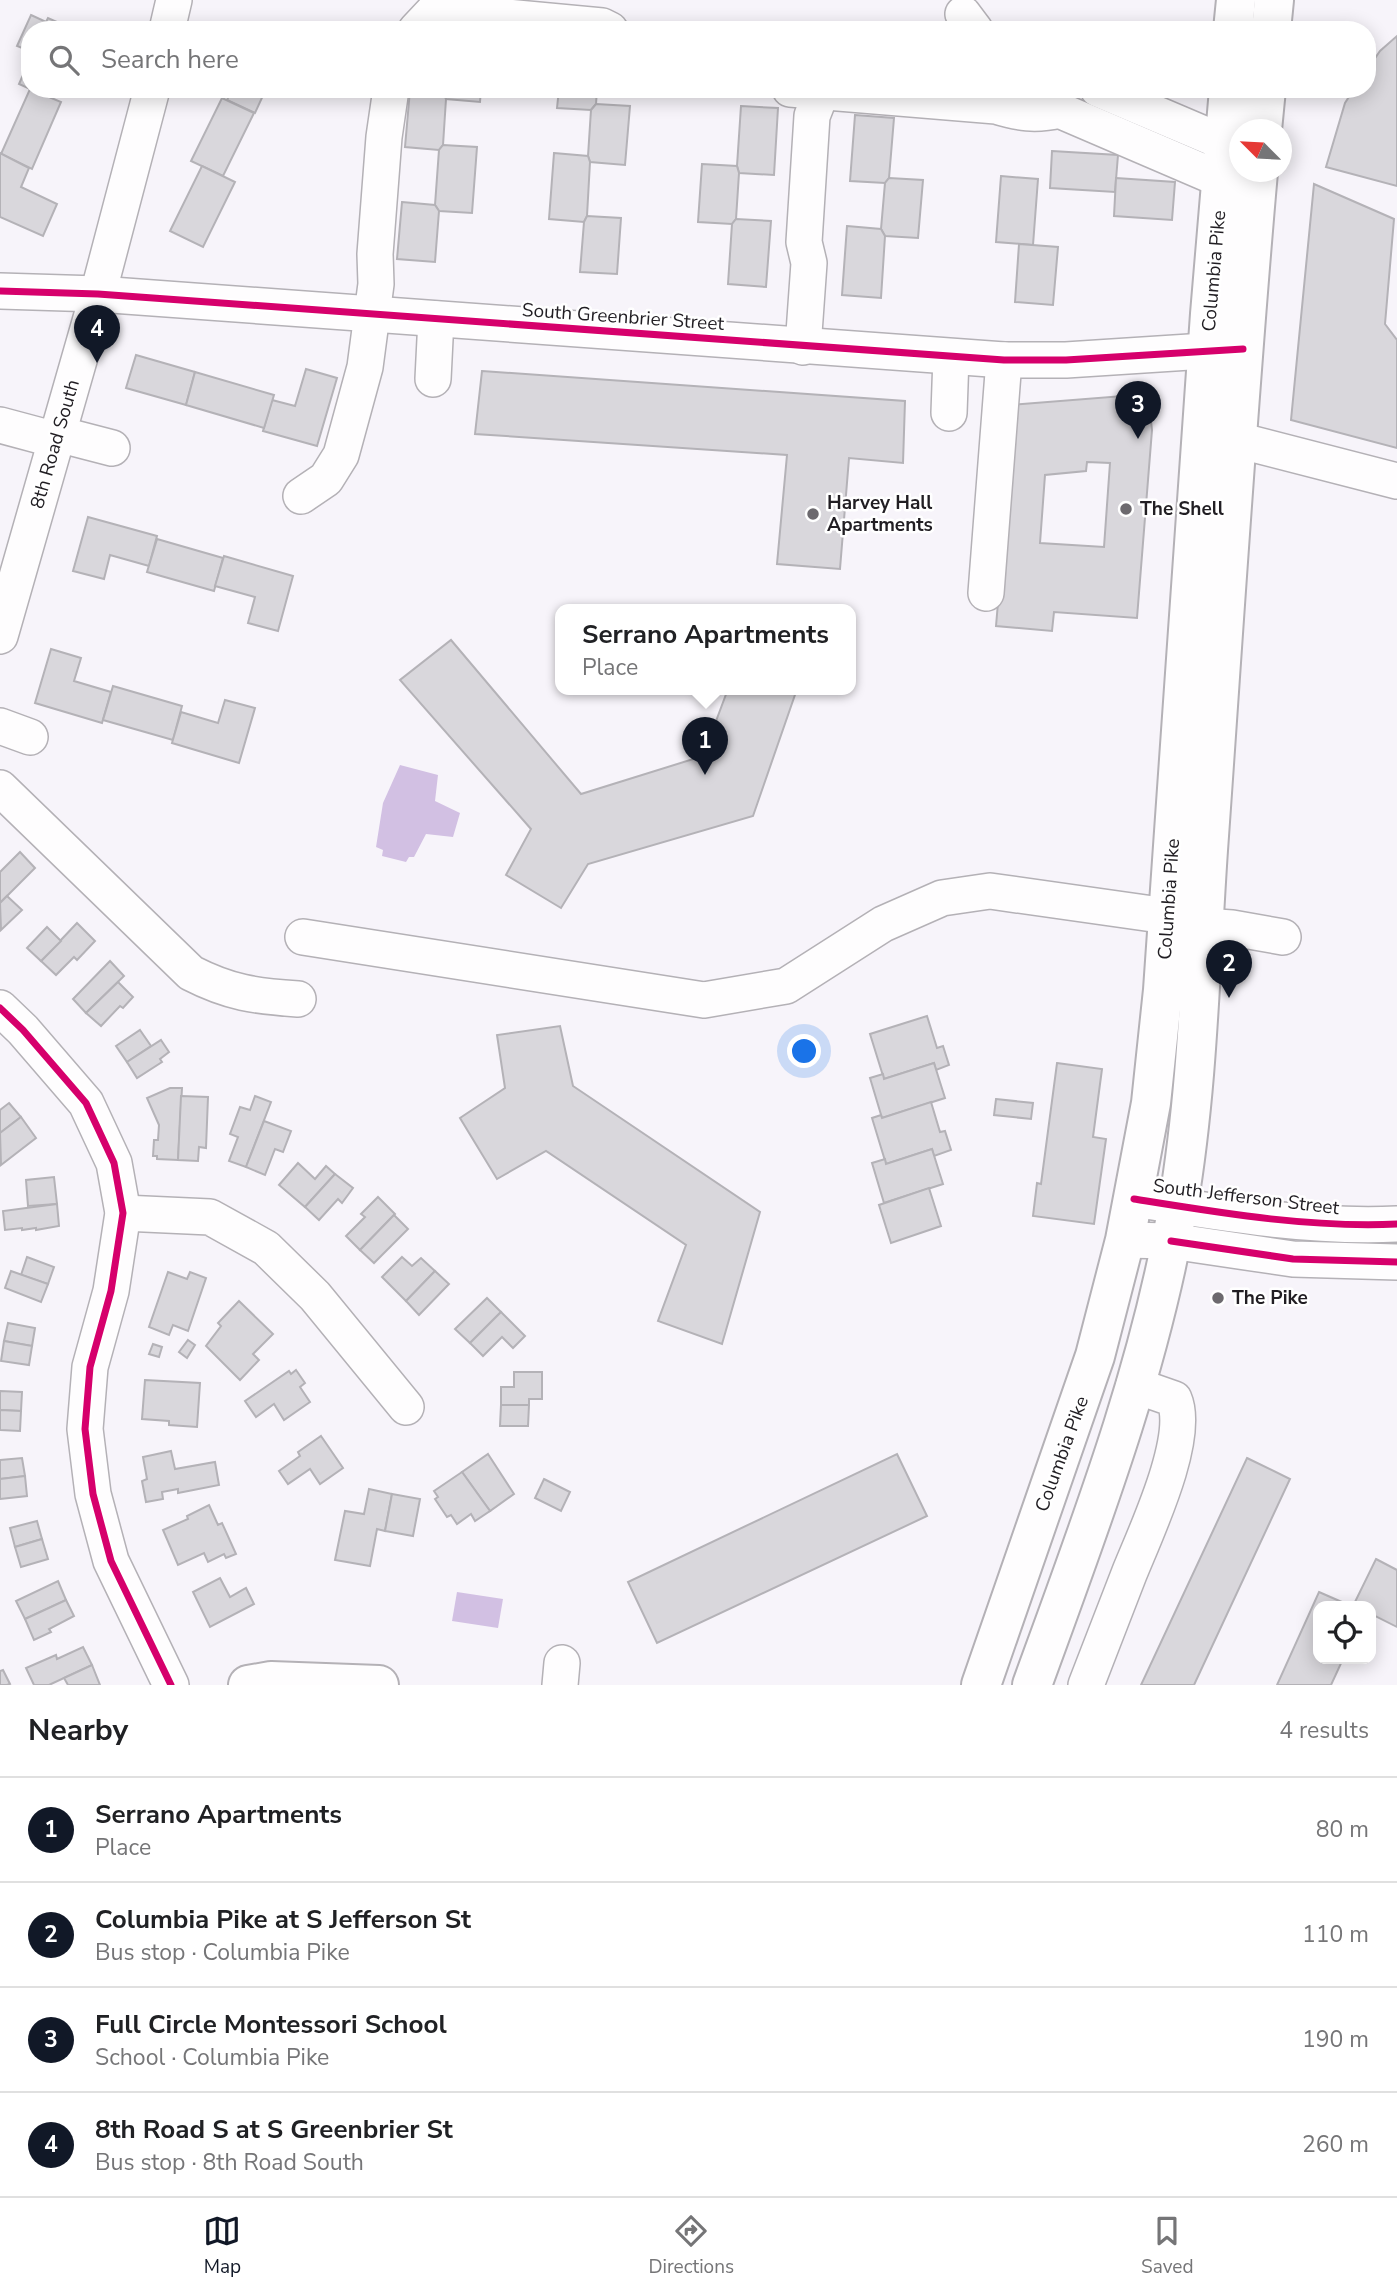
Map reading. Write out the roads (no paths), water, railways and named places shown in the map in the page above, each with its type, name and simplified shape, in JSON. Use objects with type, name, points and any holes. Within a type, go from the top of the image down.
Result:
[{"type":"main road","points":[[1234,21],[1236,0]]},
{"type":"main road","points":[[1272,21],[1274,0]]},
{"type":"main road","name":"Columbia Pike","points":[[1032,1685],[1106,1479],[1134,1385],[1174,1224],[1189,1111],[1185,921],[1226,350],[1223,162],[1228,98]]},
{"type":"main road","points":[[1263,119],[1265,98]]},
{"type":"main road","name":"Columbia Pike","points":[[1226,350],[1256,182]]},
{"type":"main road","name":"Columbia Pike","points":[[981,1685],[1085,1388],[1125,1240],[1185,921]]},
{"type":"main road","points":[[263,1684],[379,1685]]},
{"type":"street","points":[[169,21],[174,0]]},
{"type":"street","points":[[424,21],[432,13],[454,12],[548,21]]},
{"type":"street","name":"8th Road South","points":[[0,636],[98,294],[150,98]]},
{"type":"street","points":[[301,496],[326,480],[341,455],[365,367],[376,284],[374,254],[390,98]]},
{"type":"street","points":[[803,347],[808,263],[804,242],[812,116],[808,98]]},
{"type":"street","points":[[895,98],[996,106],[1018,113],[1041,114],[1059,110],[1223,162]]},
{"type":"street","points":[[1113,98],[1223,162]]},
{"type":"street","name":"South Greenbrier Street","points":[[0,291],[98,294],[1003,360],[1066,360],[1226,350]]},
{"type":"street","points":[[433,379],[436,319]]},
{"type":"street","points":[[949,413],[951,356]]},
{"type":"street","points":[[986,593],[1003,360]]},
{"type":"street","points":[[0,425],[112,448]]},
{"type":"street","points":[[1220,435],[1397,481]]},
{"type":"street","points":[[0,788],[191,973],[216,986],[248,995],[298,999]]},
{"type":"street","points":[[303,937],[704,1000],[786,986],[883,923],[942,898],[990,891],[1283,937]]},
{"type":"street","points":[[0,1008],[23,1030],[86,1103],[114,1163],[123,1213],[111,1291],[90,1367],[85,1429],[93,1494],[111,1561],[172,1685]]},
{"type":"street","name":"South Jefferson Street","points":[[1134,1199],[1174,1224],[1293,1259],[1397,1262]]},
{"type":"street","points":[[123,1213],[210,1217],[266,1248],[315,1296],[406,1407]]},
{"type":"street","name":"South Jefferson Street","points":[[1125,1240],[1174,1224],[1288,1221],[1397,1224]]},
{"type":"street","points":[[1086,1685],[1166,1479],[1176,1436],[1178,1408],[1174,1399],[1134,1385]]},
{"type":"place","name":"8th Road S at S Greenbrier St","points":[[97,363]]},
{"type":"place","name":"Full Circle Montessori School","points":[[1138,439]]},
{"type":"place","name":"The Shell","points":[[1126,509]]},
{"type":"place","name":"Harvey Hall Apartments","points":[[813,514]]},
{"type":"place","name":"Serrano Apartments","points":[[705,775]]},
{"type":"place","name":"Columbia Pike at S Jefferson St","points":[[1229,998]]},
{"type":"place","name":"The Pike","points":[[1218,1298]]}]
